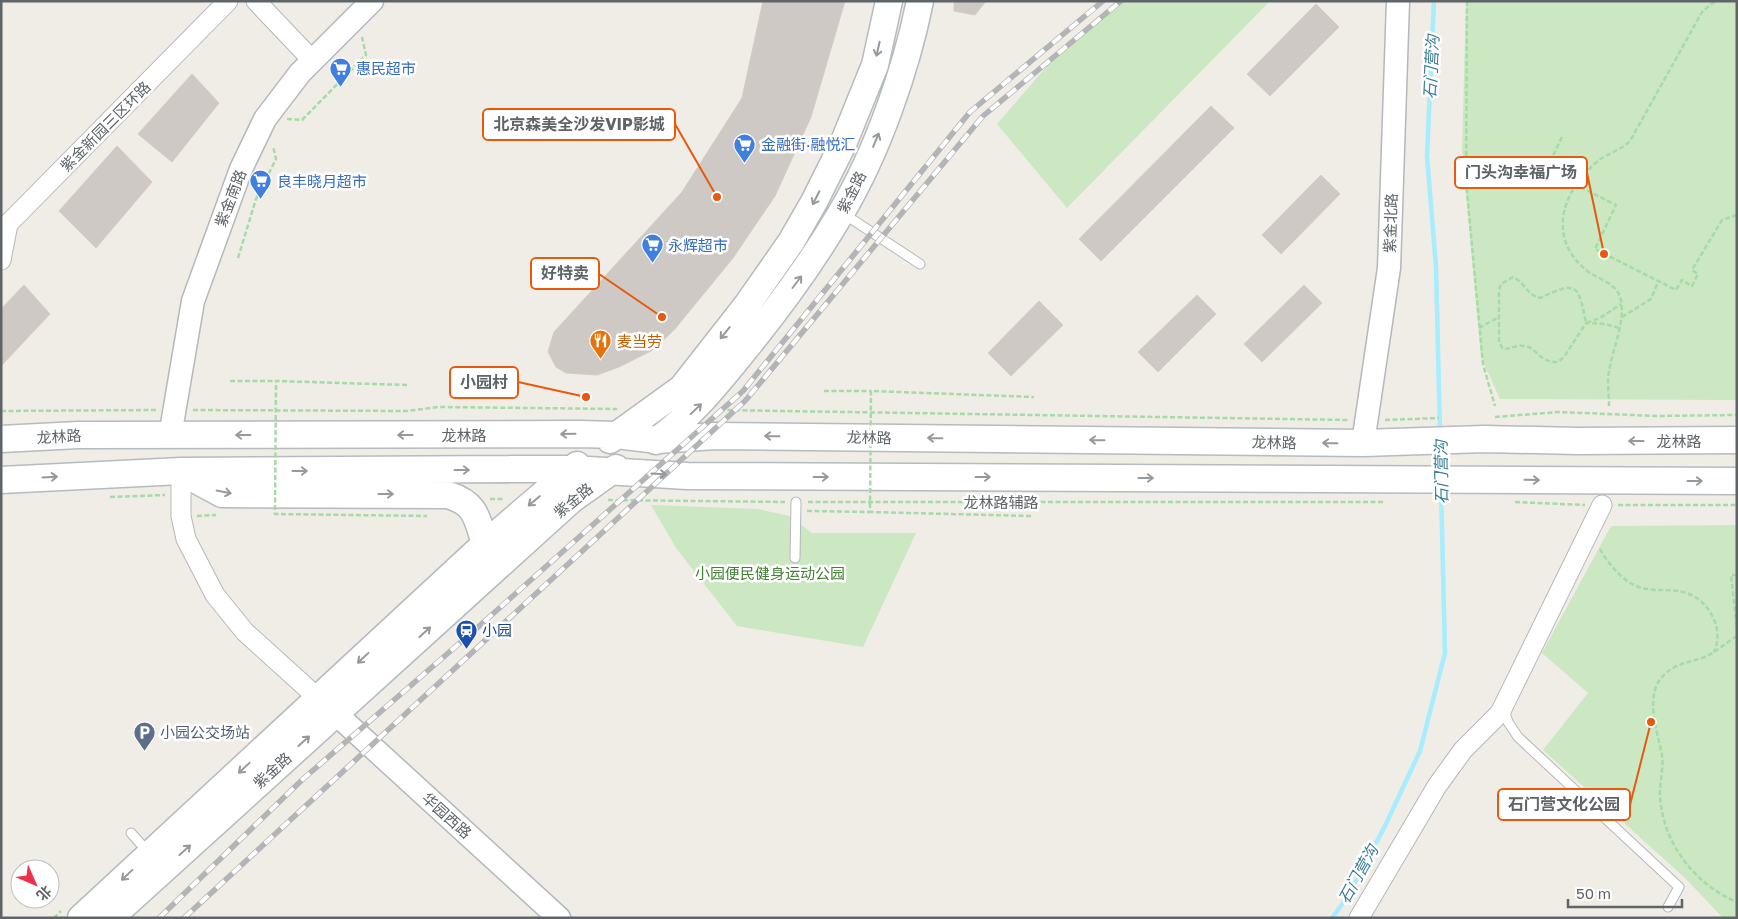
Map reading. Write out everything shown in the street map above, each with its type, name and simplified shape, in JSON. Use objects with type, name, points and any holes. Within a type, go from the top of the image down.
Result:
[{"type":"main road","name":"紫金路","points":[[110,918],[327,706],[485,544],[616,434],[682,388],[747,305],[791,242],[810,210],[843,144],[874,65],[889,1]]},
{"type":"main road","name":"紫金路","points":[[81,918],[150,854],[571,500],[658,440],[696,410],[804,272],[842,212],[878,136],[905,66],[920,1]]},
{"type":"main road","name":"龙林路","points":[[1,439],[78,435],[616,434],[658,440],[716,436],[1364,432],[1488,428],[1578,441],[1737,440]]},
{"type":"main road","points":[[1,480],[181,471],[572,469],[726,476],[1737,480]]},
{"type":"main road","points":[[181,471],[222,494],[448,495],[461,498],[470,505],[477,517],[485,544]]},
{"type":"street","name":"紫金新园三区环路","points":[[1,260],[8,224],[228,1]]},
{"type":"street","points":[[256,1],[313,61]]},
{"type":"street","name":"紫金北路","points":[[1364,432],[1389,268],[1398,1]]},
{"type":"street","name":"紫金南路","points":[[170,436],[193,301],[220,222],[265,119],[313,61],[364,9]]},
{"type":"street","name":"华园西路","points":[[181,471],[181,516],[186,539],[215,595],[245,632],[559,918]]},
{"type":"street","points":[[1359,918],[1437,786],[1463,750],[1500,713],[1599,513]]},
{"type":"lane","points":[[842,212],[920,264]]},
{"type":"lane","points":[[795,558],[796,502]]},
{"type":"lane","points":[[1503,707],[1508,722],[1518,737],[1679,888],[1668,907]]},
{"type":"lane","points":[[130,833],[150,854]]},
{"type":"path","points":[[1467,1],[1465,160],[1483,364],[1495,406]]},
{"type":"path","points":[[1609,406],[1608,373],[1622,317],[1620,298],[1614,287],[1577,263],[1564,243],[1562,222],[1570,195],[1584,174],[1599,160],[1624,147],[1630,141],[1702,12],[1711,2],[1715,1]]},
{"type":"path","points":[[238,258],[256,199],[276,159],[265,119],[302,120],[366,55],[364,9]]},
{"type":"path","points":[[1562,137],[1546,170],[1577,184],[1616,206],[1594,250],[1676,290],[1682,280],[1692,286],[1698,274],[1692,270],[1722,220],[1737,215]]},
{"type":"path","points":[[1586,323],[1578,293],[1572,287],[1566,286],[1540,298],[1527,291],[1522,283],[1513,277],[1501,284],[1499,317],[1500,342],[1503,349],[1523,346],[1531,349],[1543,360],[1551,362],[1558,362],[1564,357],[1586,323],[1600,318],[1621,304]]},
{"type":"path","points":[[1622,317],[1651,299],[1659,281]]},
{"type":"path","points":[[1480,328],[1499,317]]},
{"type":"path","points":[[1586,323],[1606,324],[1619,328]]},
{"type":"path","points":[[276,381],[275,514],[427,516]]},
{"type":"path","points":[[230,382],[276,381],[407,385]]},
{"type":"path","points":[[824,391],[1034,397]]},
{"type":"path","points":[[870,512],[871,391]]},
{"type":"path","name":"龙林路","points":[[1,412],[174,410],[407,411],[438,407],[653,408]]},
{"type":"path","name":"龙林路","points":[[696,410],[791,410],[1364,432],[1413,429]]},
{"type":"path","name":"龙林路","points":[[1488,428],[1559,412],[1656,416],[1737,415]]},
{"type":"path","name":"龙林路辅路","points":[[600,500],[796,502],[1392,502]]},
{"type":"path","points":[[821,511],[1031,516]]},
{"type":"path","points":[[1599,513],[1596,541],[1604,556],[1619,573],[1634,584],[1652,590],[1682,592],[1695,597],[1709,610],[1716,622],[1718,642],[1714,652]]},
{"type":"path","points":[[1737,575],[1731,575],[1737,630]]},
{"type":"path","points":[[1737,636],[1714,652],[1672,669],[1662,676],[1656,686],[1655,722],[1662,760],[1660,797],[1666,828],[1686,862],[1701,881],[1737,902]]},
{"type":"green space","points":[[1125,1],[1270,1],[1067,208],[997,124],[1066,44]]},
{"type":"green space","points":[[1466,1],[1737,1],[1737,400],[1500,399],[1481,357],[1462,150]]},
{"type":"green space","name":"小园便民健身运动公园","points":[[651,505],[758,509],[789,516],[812,533],[916,533],[863,647],[737,626],[676,548]]},
{"type":"green space","points":[[1737,525],[1737,918],[1723,918],[1685,878],[1543,750],[1588,693],[1542,653],[1611,526]]},
{"type":"building","name":"金融街·融悦汇","points":[[763,1],[845,1],[811,117],[775,196],[733,258],[674,330],[653,350],[619,367],[597,375],[566,373],[556,367],[548,352],[554,332],[682,192],[742,98]]},
{"type":"building","points":[[954,1],[986,1],[975,15],[954,11]]},
{"type":"building","points":[[1316,4],[1339,27],[1270,96],[1247,74]]},
{"type":"building","points":[[192,74],[219,103],[172,162],[138,134]]},
{"type":"building","points":[[1211,106],[1234,128],[1101,261],[1079,239]]},
{"type":"building","points":[[117,146],[152,182],[96,248],[59,211]]},
{"type":"building","points":[[1321,175],[1340,194],[1281,254],[1262,235]]},
{"type":"building","points":[[24,285],[50,314],[1,366],[1,309]]},
{"type":"building","points":[[1304,285],[1322,303],[1262,362],[1244,344]]},
{"type":"building","points":[[1197,295],[1216,314],[1158,372],[1138,352]]},
{"type":"building","points":[[1039,301],[1063,325],[1011,376],[988,353]]},
{"type":"waterway","name":"石门营沟","points":[[1434,1],[1427,156],[1436,267],[1440,432]]},
{"type":"waterway","name":"石门营沟","points":[[1440,450],[1441,472]]},
{"type":"waterway","name":"石门营沟","points":[[1332,918],[1346,899],[1386,824],[1420,751],[1445,653],[1441,487]]},
{"type":"railway","points":[[159,918],[303,779],[477,628],[743,391],[970,112],[1103,1]]},
{"type":"railway","points":[[184,918],[745,401],[983,116],[1121,1]]},
{"type":"place","name":"惠民超市","points":[[340,87]]},
{"type":"place","name":"金融街·融悦汇","points":[[745,163]]},
{"type":"place","name":"北京森美全沙发VIP影城","points":[[717,197]]},
{"type":"place","name":"良丰晓月超市","points":[[261,200]]},
{"type":"place","name":"门头沟幸福广场","points":[[1604,254]]},
{"type":"place","name":"永辉超市","points":[[652,264]]},
{"type":"place","name":"好特卖","points":[[662,317]]},
{"type":"place","name":"麦当劳","points":[[601,360]]},
{"type":"place","name":"小园村","points":[[586,397]]},
{"type":"place","name":"小园","points":[[466,649]]},
{"type":"place","name":"石门营文化公园","points":[[1651,722]]},
{"type":"place","name":"小园公交场站","points":[[144,751]]}]
